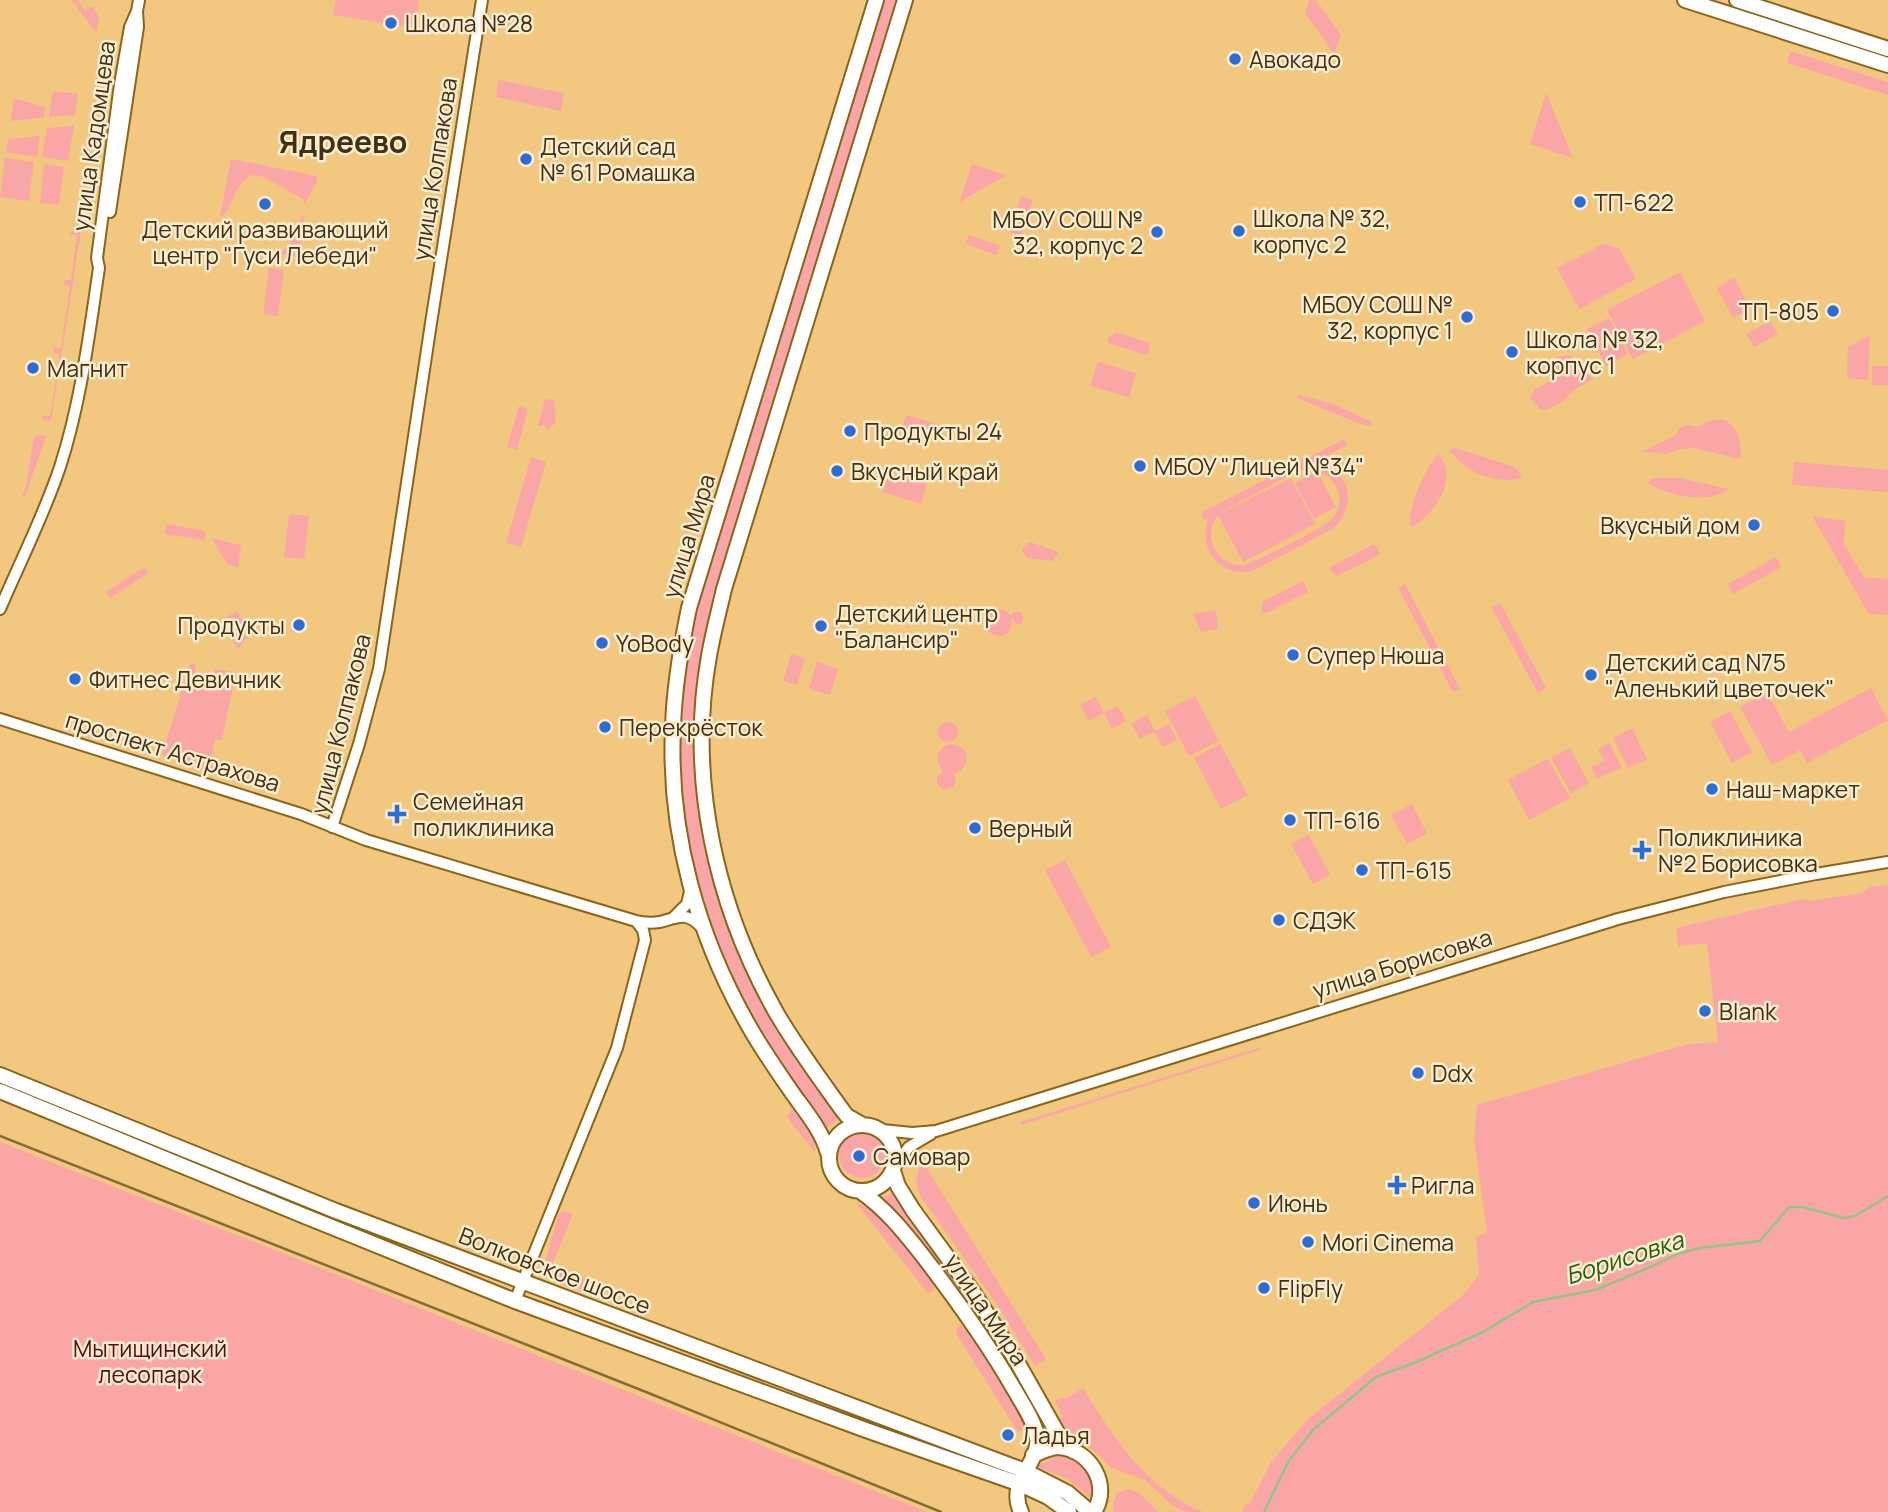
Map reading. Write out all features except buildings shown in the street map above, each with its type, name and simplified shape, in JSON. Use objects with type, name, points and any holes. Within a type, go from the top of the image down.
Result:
[{"type":"main road","name":"улица Мира","points":[[828,1153],[820,1132],[748,1025],[705,932],[685,862],[674,789],[673,730],[680,659],[689,608],[876,0]]},
{"type":"main road","points":[[861,1124],[843,1111],[794,1041],[745,950],[725,895],[709,828],[704,793],[702,732],[709,656],[724,589],[905,0]]},
{"type":"main road","points":[[1685,0],[1888,65]]},
{"type":"main road","points":[[1737,0],[1888,49]]},
{"type":"main road","name":"Волковское шоссе","points":[[0,1075],[336,1211],[1023,1478],[1069,1512]]},
{"type":"main road","name":"Волковское шоссе","points":[[0,1091],[516,1301],[866,1430],[1068,1493],[1092,1512]]},
{"type":"main road","points":[[861,1124],[882,1130],[894,1149],[894,1168],[879,1185],[860,1191],[845,1188],[835,1179],[827,1163],[828,1153],[839,1135],[848,1128],[861,1124]]},
{"type":"main road","name":"улица Мира","points":[[894,1168],[895,1180],[904,1196],[981,1304],[1058,1434],[1092,1466],[1098,1476],[1101,1496],[1092,1512]]},
{"type":"main road","name":"улица Мира","points":[[860,1191],[884,1211],[915,1247],[956,1299],[991,1350],[1034,1428],[1037,1441],[1033,1455]]},
{"type":"main road","points":[[1021,1512],[1017,1497],[1033,1455],[1059,1447],[1073,1451]]},
{"type":"street","name":"улица Колпакова","points":[[482,0],[379,670],[332,827],[461,870],[636,921],[659,922]]},
{"type":"street","name":"улица Кадомцева","points":[[0,609],[52,488],[69,434],[86,363],[120,83],[130,27],[138,6]]},
{"type":"street","name":"проспект Астрахова","points":[[2,719],[301,814],[332,827]]},
{"type":"street","name":"улица Борисовка","points":[[882,1130],[912,1133],[936,1131],[1618,919],[1735,889],[1888,862]]},
{"type":"street","points":[[674,917],[687,904],[691,886]]},
{"type":"street","points":[[516,1301],[617,1048],[645,940],[659,922],[674,917],[692,919],[705,932]]},
{"type":"street","points":[[636,921],[643,929],[645,940]]},
{"type":"street","name":"улица Борисовка","points":[[894,1168],[909,1147],[936,1131]]},
{"type":"green space","points":[[71,0],[77,0],[85,10],[93,7],[99,17],[96,32]]},
{"type":"green space","points":[[336,0],[419,0],[415,28],[333,15]]},
{"type":"green space","points":[[881,0],[900,0],[751,483],[696,733],[697,785],[706,851],[722,911],[741,961],[775,1029],[838,1118],[827,1128],[769,1049],[731,979],[701,901],[686,830],[679,714],[683,675],[705,576]]},
{"type":"green space","points":[[1309,0],[1316,0],[1341,35],[1334,54],[1305,13]]},
{"type":"green space","points":[[1703,0],[1716,0],[1888,55],[1888,59]]},
{"type":"green space","points":[[1790,51],[1888,82],[1888,95],[1787,63]]},
{"type":"green space","points":[[498,80],[564,93],[561,111],[496,97]]},
{"type":"green space","points":[[53,91],[78,94],[75,115],[49,117]]},
{"type":"green space","points":[[1546,93],[1573,158],[1530,144]]},
{"type":"green space","points":[[14,98],[45,107],[44,117],[11,121]]},
{"type":"green space","points":[[74,126],[68,161],[42,157],[47,128]]},
{"type":"green space","points":[[40,136],[37,157],[6,152],[8,139]]},
{"type":"green space","points":[[5,158],[34,162],[29,201],[0,197]]},
{"type":"green space","points":[[231,159],[317,176],[316,183],[305,204],[303,199],[264,177],[252,175],[240,185],[225,214],[220,217]]},
{"type":"green space","points":[[44,164],[64,167],[59,205],[40,203]]},
{"type":"green space","points":[[972,164],[1006,175],[960,202],[960,201]]},
{"type":"green space","points":[[1021,196],[1033,200],[1021,236],[1010,233]]},
{"type":"green space","points":[[305,211],[298,257],[281,254],[293,239]]},
{"type":"green space","points":[[73,229],[81,231],[51,421],[44,420],[42,416],[50,416],[60,354],[53,353],[54,348],[61,348],[70,286],[64,285],[65,280],[71,280],[77,235],[70,234]]},
{"type":"green space","points":[[969,235],[1000,246],[997,255],[966,244]]},
{"type":"green space","points":[[1603,244],[1619,248],[1636,279],[1579,309],[1557,268]]},
{"type":"green space","points":[[269,268],[284,270],[278,316],[263,314]]},
{"type":"green space","points":[[1680,272],[1705,321],[1633,359],[1607,310]]},
{"type":"green space","points":[[1734,278],[1751,309],[1733,318],[1717,288]]},
{"type":"green space","points":[[1609,318],[1628,354],[1606,366],[1587,329]]},
{"type":"green space","points":[[1770,321],[1778,334],[1754,347],[1746,334]]},
{"type":"green space","points":[[1116,332],[1150,343],[1149,351],[1146,355],[1108,343],[1108,338]]},
{"type":"green space","points":[[1870,335],[1868,380],[1847,378],[1848,347]]},
{"type":"green space","points":[[1570,355],[1593,379],[1558,404],[1541,410],[1530,398],[1534,390],[1550,381],[1551,362],[1558,357]]},
{"type":"green space","points":[[1098,362],[1136,373],[1129,397],[1090,386]]},
{"type":"green space","points":[[1872,366],[1888,366],[1888,385],[1872,385]]},
{"type":"green space","points":[[1298,395],[1331,403],[1372,422],[1370,426],[1355,422],[1297,398]]},
{"type":"green space","points":[[545,399],[554,400],[556,422],[548,430],[544,425],[538,426]]},
{"type":"green space","points":[[519,406],[528,409],[517,450],[507,447]]},
{"type":"green space","points":[[907,415],[945,427],[941,440],[902,427]]},
{"type":"green space","points":[[1721,419],[1727,421],[1738,435],[1740,459],[1693,448],[1666,454],[1642,452],[1675,436],[1683,426],[1696,427]]},
{"type":"green space","points":[[39,435],[46,436],[25,496],[22,495],[26,487],[33,442]]},
{"type":"green space","points":[[1344,439],[1347,445],[1318,461],[1337,473],[1347,489],[1348,499],[1342,518],[1334,528],[1253,571],[1230,570],[1214,559],[1206,541],[1208,518],[1204,520],[1201,513]],"holes":[[[1298,471],[1318,471],[1326,475],[1337,488],[1340,504],[1331,520],[1288,545],[1243,565],[1228,562],[1218,554],[1211,537],[1218,515],[1243,562],[1315,524],[1291,478],[1219,514]]]},
{"type":"green space","points":[[1456,448],[1512,466],[1519,471],[1522,478],[1501,480],[1481,475],[1463,464],[1449,449]]},
{"type":"green space","points":[[1438,454],[1446,473],[1442,495],[1428,514],[1411,527],[1414,500],[1423,478]]},
{"type":"green space","points":[[531,457],[546,462],[521,547],[506,543]]},
{"type":"green space","points":[[1794,462],[1888,470],[1888,492],[1792,485]]},
{"type":"green space","points":[[1317,471],[1336,507],[1314,519],[1295,483]]},
{"type":"green space","points":[[889,472],[927,484],[921,504],[883,492]]},
{"type":"green space","points":[[1653,478],[1680,478],[1729,489],[1710,497],[1688,497],[1667,492],[1648,483]]},
{"type":"green space","points":[[289,514],[309,516],[304,559],[284,557]]},
{"type":"green space","points":[[1812,516],[1845,521],[1844,544],[1864,577],[1888,579],[1888,615],[1869,614]]},
{"type":"green space","points":[[167,524],[206,531],[204,540],[165,534]]},
{"type":"green space","points":[[214,539],[241,545],[238,568],[227,564]]},
{"type":"green space","points":[[1030,542],[1059,552],[1052,561],[1027,558],[1022,551]]},
{"type":"green space","points":[[1374,544],[1380,553],[1370,560],[1337,576],[1329,569],[1332,566]]},
{"type":"green space","points":[[1776,557],[1781,567],[1733,594],[1728,584]]},
{"type":"green space","points":[[144,567],[148,573],[110,598],[106,592]]},
{"type":"green space","points":[[1303,581],[1308,592],[1262,613],[1262,602]]},
{"type":"green space","points":[[1405,584],[1460,689],[1453,692],[1398,588]]},
{"type":"green space","points":[[1500,603],[1546,688],[1538,693],[1492,608]]},
{"type":"green space","points":[[996,609],[1005,610],[1011,616],[1011,628],[1006,635],[992,634],[986,628],[986,615]]},
{"type":"green space","points":[[1216,610],[1218,629],[1201,632],[1193,614]]},
{"type":"green space","points":[[237,611],[250,634],[238,649],[221,621]]},
{"type":"green space","points":[[1013,612],[1020,612],[1023,620],[1017,625],[1011,616]]},
{"type":"green space","points":[[791,654],[805,659],[797,685],[783,681]]},
{"type":"green space","points":[[817,662],[838,669],[830,695],[809,689]]},
{"type":"green space","points":[[190,664],[196,665],[195,672],[213,676],[215,669],[233,672],[235,675],[222,740],[215,739],[210,765],[229,771],[228,776],[162,755]]},
{"type":"green space","points":[[1871,688],[1888,720],[1807,763],[1800,750],[1772,765],[1740,707],[1767,693],[1789,732]]},
{"type":"green space","points":[[1195,696],[1219,741],[1189,756],[1165,711]]},
{"type":"green space","points":[[1096,697],[1104,713],[1089,721],[1080,705]]},
{"type":"green space","points":[[1118,706],[1126,721],[1112,729],[1104,713]]},
{"type":"green space","points":[[1730,711],[1752,752],[1732,763],[1710,722]]},
{"type":"green space","points":[[1147,715],[1155,731],[1169,724],[1177,740],[1163,747],[1154,732],[1140,739],[1131,723]]},
{"type":"green space","points":[[948,722],[955,725],[958,732],[955,739],[948,742],[941,739],[938,732],[941,725]]},
{"type":"green space","points":[[1632,728],[1647,759],[1628,768],[1613,738]]},
{"type":"green space","points":[[1609,743],[1622,767],[1597,779],[1591,767],[1604,761],[1598,749]]},
{"type":"green space","points":[[950,744],[957,745],[966,752],[967,761],[954,774],[954,786],[944,790],[937,784],[937,777],[943,771],[938,763],[938,755]]},
{"type":"green space","points":[[1220,744],[1248,795],[1221,809],[1194,758]]},
{"type":"green space","points":[[1570,748],[1589,783],[1571,793],[1551,758]]},
{"type":"green space","points":[[1548,759],[1570,798],[1529,820],[1508,780]]},
{"type":"green space","points":[[1412,804],[1427,833],[1407,844],[1391,815]]},
{"type":"green space","points":[[1309,835],[1330,875],[1313,884],[1291,844]]},
{"type":"green space","points":[[1065,860],[1111,947],[1091,957],[1045,870]]},
{"type":"green space","points":[[1888,885],[1888,1512],[1242,1512],[1244,1506],[1250,1503],[1271,1462],[1308,1419],[1462,1296],[1479,1275],[1476,1237],[1487,1232],[1474,1138],[1477,1105],[1689,1044],[1718,1042],[1707,943],[1678,946],[1676,928],[1803,899],[1810,901],[1862,893],[1870,887]]},
{"type":"green space","points":[[1258,1048],[1263,1049],[1021,1125],[1021,1122]]},
{"type":"green space","points":[[791,1099],[815,1141],[815,1153],[787,1117],[791,1111]]},
{"type":"green space","points":[[862,1132],[878,1139],[885,1155],[878,1171],[862,1178],[846,1171],[839,1155],[846,1139]]},
{"type":"green space","name":"Мытищинский лесопарк","points":[[0,1142],[315,1266],[927,1512],[0,1512]]},
{"type":"green space","points":[[923,1162],[1046,1359],[1035,1366],[996,1303],[921,1197],[917,1180]]},
{"type":"green space","points":[[894,1192],[969,1299],[1016,1372],[1055,1441],[1050,1443],[1012,1376],[904,1222],[883,1198]]},
{"type":"green space","points":[[856,1203],[880,1216],[903,1239],[922,1265],[935,1290],[928,1293]]},
{"type":"green space","points":[[562,1211],[573,1214],[552,1265],[596,1283],[602,1298],[542,1274],[558,1216]]},
{"type":"green space","points":[[961,1325],[976,1339],[1027,1426],[1018,1432],[957,1335],[956,1330]]},
{"type":"green space","points":[[1083,1388],[1133,1460],[1164,1489],[1203,1512],[1185,1512],[1179,1509],[1145,1480],[1107,1466],[1108,1464],[1090,1448],[1071,1437],[1060,1420],[1063,1416],[1055,1401],[1064,1397],[1065,1399]]},
{"type":"green space","points":[[1057,1456],[1073,1460],[1085,1469],[1092,1482],[1092,1499],[1067,1479],[1036,1466]]},
{"type":"green space","points":[[1129,1489],[1139,1493],[1158,1512],[1113,1512],[1117,1493]]},
{"type":"waterway","name":"Борисовка","points":[[1264,1512],[1288,1462],[1314,1429],[1376,1377],[1481,1333],[1533,1302],[1595,1290],[1677,1254],[1700,1248],[1760,1241],[1789,1207],[1803,1207],[1844,1218],[1855,1216],[1888,1196]]},
{"type":"railway","points":[[0,1136],[941,1512]]},
{"type":"place","name":"Школа №28","points":[[391,23]]},
{"type":"place","name":"Авокадо","points":[[1235,59]]},
{"type":"place","name":"Детский сад № 61 Ромашка","points":[[526,159]]},
{"type":"place","name":"ТП-622","points":[[1580,202]]},
{"type":"place","name":"Детский развивающий центр \"Гуси Лебеди\"","points":[[265,204]]},
{"type":"place","name":"Школа № 32, корпус 2","points":[[1239,231]]},
{"type":"place","name":"МБОУ СОШ № 32, корпус 2","points":[[1157,232]]},
{"type":"place","name":"ТП-805","points":[[1833,311]]},
{"type":"place","name":"МБОУ СОШ № 32, корпус 1","points":[[1467,317]]},
{"type":"place","name":"Школа № 32, корпус 1","points":[[1512,352]]},
{"type":"place","name":"Магнит","points":[[33,368]]},
{"type":"place","name":"Продукты 24","points":[[850,431]]},
{"type":"place","name":"МБОУ \"Лицей №34\"","points":[[1140,466]]},
{"type":"place","name":"Вкусный край","points":[[837,471]]},
{"type":"place","name":"Вкусный дом","points":[[1754,525]]},
{"type":"place","name":"Продукты","points":[[299,625]]},
{"type":"place","name":"Детский центр \"Балансир\"","points":[[821,626]]},
{"type":"place","name":"YoBody","points":[[602,643]]},
{"type":"place","name":"Супер Нюша","points":[[1293,655]]},
{"type":"place","name":"Детский сад N75 \"Аленький цветочек\"","points":[[1591,675]]},
{"type":"place","name":"Фитнес Девичник","points":[[75,679]]},
{"type":"place","name":"Перекрёсток","points":[[605,727]]},
{"type":"place","name":"Наш-маркет","points":[[1712,789]]},
{"type":"place","name":"Семейная поликлиника","points":[[397,814]]},
{"type":"place","name":"ТП-616","points":[[1290,820]]},
{"type":"place","name":"Верный","points":[[975,828]]},
{"type":"place","name":"Поликлиника №2 Борисовка","points":[[1642,850]]},
{"type":"place","name":"ТП-615","points":[[1362,870]]},
{"type":"place","name":"СДЭК","points":[[1279,920]]},
{"type":"place","name":"Blank","points":[[1705,1011]]},
{"type":"place","name":"Ddx","points":[[1418,1073]]},
{"type":"place","name":"Самовар","points":[[859,1156]]},
{"type":"place","name":"Ригла","points":[[1397,1185]]},
{"type":"place","name":"Июнь","points":[[1254,1203]]},
{"type":"place","name":"Mori Cinema","points":[[1308,1242]]},
{"type":"place","name":"FlipFly","points":[[1264,1288]]},
{"type":"place","name":"Ладья","points":[[1008,1435]]},
{"type":"district","name":"Ядреево","points":[[343,141]]}]
